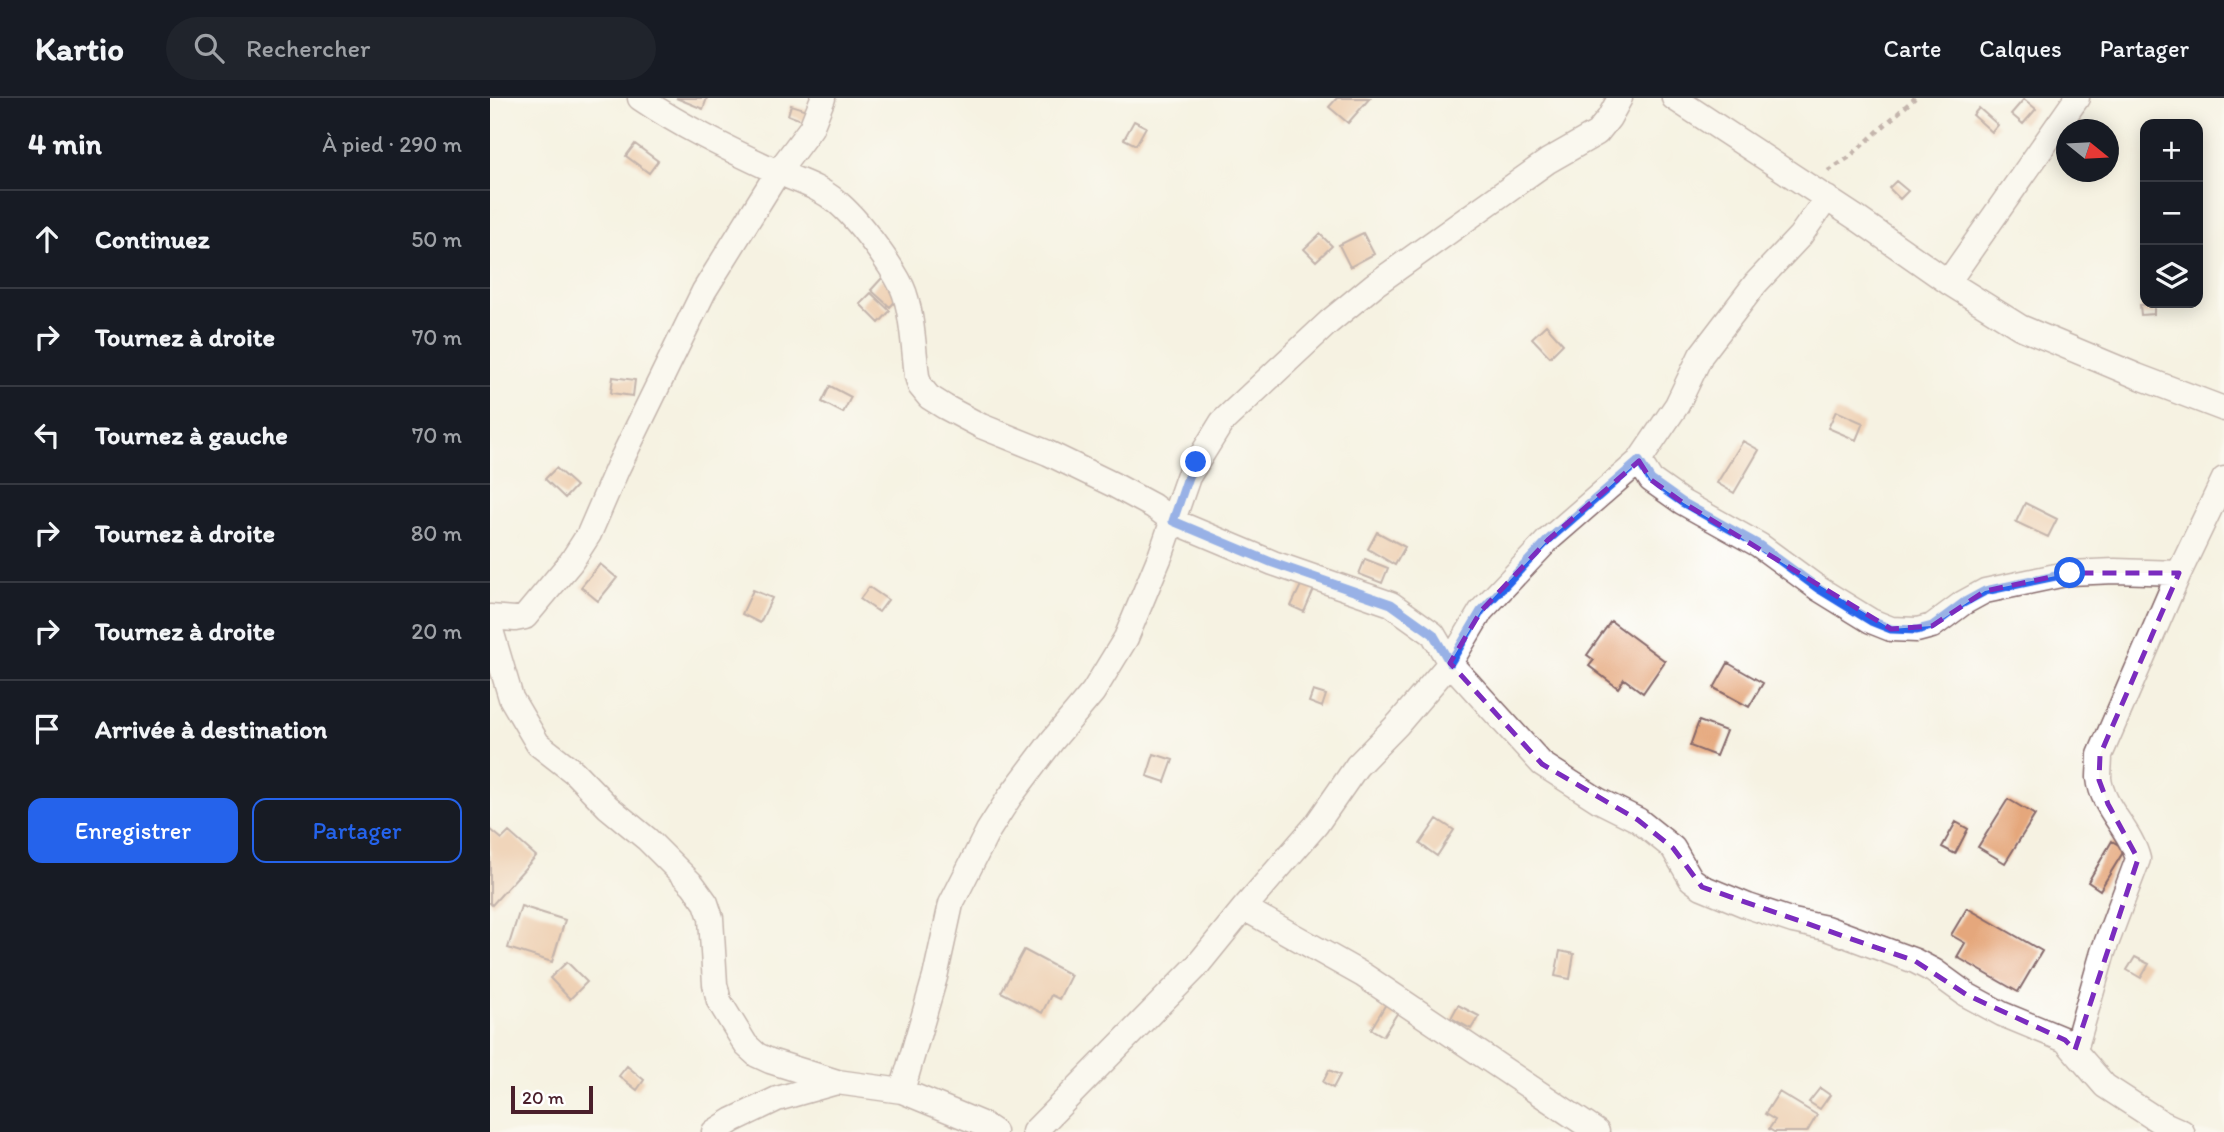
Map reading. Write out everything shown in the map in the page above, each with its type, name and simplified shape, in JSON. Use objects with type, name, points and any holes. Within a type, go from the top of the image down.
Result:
[{"type":"street","points":[[640,98],[671,118],[778,172],[806,182],[837,202],[864,231],[902,288],[920,386],[929,397],[981,426],[1048,453],[1114,485],[1153,506],[1173,521],[1273,563],[1391,604],[1433,634],[1450,663],[1542,764],[1598,800],[1638,820],[1673,848],[1691,878],[1702,887],[1748,906],[1793,921],[1826,928],[1915,961],[2002,1014],[2065,1040],[2105,1086],[2152,1117],[2182,1132]]},
{"type":"street","points":[[490,617],[525,617],[571,562],[589,534],[618,467],[704,291],[778,172],[811,128],[823,98]]},
{"type":"street","points":[[902,1091],[935,977],[951,904],[988,831],[1009,798],[1093,692],[1126,638],[1188,477],[1222,422],[1374,285],[1549,161],[1597,133],[1620,98]]},
{"type":"street","points":[[1674,98],[1948,282],[2020,327],[2224,409]]},
{"type":"street","points":[[1948,282],[2077,98]]},
{"type":"street","points":[[1034,1132],[1196,967],[1316,825],[1357,766],[1398,724],[1450,663],[1481,611],[1538,550],[1639,461],[1677,405],[1702,355],[1756,283],[1800,236],[1817,192]]},
{"type":"street","points":[[1639,461],[1651,480],[1682,502],[1759,545],[1819,589],[1871,621],[1891,629],[1917,630],[1932,626],[1963,603],[1985,591],[2070,573],[2179,573]]},
{"type":"street","points":[[2075,1050],[2103,952],[2138,859],[2135,846],[2108,804],[2099,780],[2101,755],[2179,573],[2224,479]]},
{"type":"street","points":[[490,627],[511,698],[538,744],[574,772],[608,807],[647,839],[693,885],[706,903],[719,1001],[746,1045],[757,1055],[770,1061],[837,1082]]},
{"type":"street","points":[[1244,908],[1363,975],[1597,1132]]},
{"type":"street","points":[[714,1132],[777,1099],[837,1082],[850,1082],[902,1091],[982,1124],[994,1132]]},
{"type":"path","points":[[1817,192],[1848,158],[1915,98]]},
{"type":"highlighted area","points":[[1639,461],[1651,480],[1682,502],[1891,629],[1932,626],[1985,591],[2070,573],[2179,573],[2100,755],[2099,780],[2108,804],[2138,859],[2075,1050],[2065,1040],[1967,995],[1915,961],[1702,887],[1673,848],[1638,820],[1542,764],[1450,663],[1481,611],[1548,540]]},
{"type":"building","points":[[676,98],[707,98],[703,109]]},
{"type":"building","points":[[1337,98],[1370,98],[1348,123],[1329,107]]},
{"type":"building","points":[[2024,99],[2036,109],[2023,124],[2011,114]]},
{"type":"building","points":[[791,105],[810,111],[806,122],[788,115]]},
{"type":"building","points":[[1979,108],[1998,125],[1992,132],[1973,115]]},
{"type":"building","points":[[1134,121],[1146,127],[1136,145],[1124,139]]},
{"type":"building","points":[[635,144],[658,161],[649,173],[626,156]]},
{"type":"building","points":[[1896,181],[1908,191],[1900,199],[1889,188]]},
{"type":"building","points":[[1363,233],[1374,254],[1350,267],[1339,245]]},
{"type":"building","points":[[1320,234],[1332,246],[1316,261],[1304,249]]},
{"type":"building","points":[[882,278],[901,295],[890,307],[871,290]]},
{"type":"building","points":[[871,293],[890,311],[879,323],[860,304]]},
{"type":"building","points":[[2140,308],[2154,308],[2154,314],[2141,315]]},
{"type":"building","points":[[1546,325],[1563,344],[1550,357],[1532,338]]},
{"type":"building","points":[[613,377],[635,380],[633,396],[611,393]]},
{"type":"building","points":[[830,386],[851,397],[843,413],[822,402]]},
{"type":"building","points":[[1836,411],[1863,423],[1856,440],[1828,428]]},
{"type":"building","points":[[1743,441],[1759,450],[1734,493],[1717,483]]},
{"type":"building","points":[[556,468],[576,486],[565,498],[545,479]]},
{"type":"building","points":[[2025,503],[2057,519],[2048,537],[2016,522]]},
{"type":"building","points":[[1377,532],[1405,547],[1395,565],[1368,549]]},
{"type":"building","points":[[1365,559],[1388,568],[1382,583],[1359,574]]},
{"type":"building","points":[[600,564],[617,578],[598,601],[581,587]]},
{"type":"building","points":[[1303,581],[1315,587],[1304,612],[1291,606]]},
{"type":"building","points":[[869,587],[888,600],[879,612],[860,599]]},
{"type":"building","points":[[753,590],[772,598],[760,623],[742,614]]},
{"type":"building","points":[[1611,621],[1665,661],[1643,693],[1624,679],[1618,688],[1589,666],[1594,660],[1587,655]]},
{"type":"building","points":[[1728,663],[1763,683],[1749,707],[1714,688]]},
{"type":"building","points":[[1313,691],[1326,695],[1322,707],[1309,702]]},
{"type":"building","points":[[1699,721],[1726,731],[1716,756],[1690,746]]},
{"type":"building","points":[[1154,754],[1173,760],[1165,782],[1147,776]]},
{"type":"building","points":[[2008,799],[2035,815],[2005,863],[1978,847]]},
{"type":"building","points":[[1437,819],[1454,830],[1437,856],[1420,844]]},
{"type":"building","points":[[1956,822],[1968,829],[1955,854],[1942,847]]},
{"type":"building","points":[[490,829],[502,839],[509,832],[536,856],[492,905],[490,903]]},
{"type":"building","points":[[2112,841],[2125,849],[2100,890],[2088,882]]},
{"type":"building","points":[[521,906],[565,920],[552,962],[508,948]]},
{"type":"building","points":[[1967,908],[2042,951],[2018,992],[1957,957],[1965,943],[1951,935]]},
{"type":"building","points":[[1024,950],[1071,975],[1059,999],[1051,995],[1042,1013],[1001,992]]},
{"type":"building","points":[[1560,951],[1574,954],[1570,979],[1555,976]]},
{"type":"building","points":[[2135,957],[2149,964],[2141,978],[2127,970]]},
{"type":"building","points":[[567,962],[587,982],[570,999],[550,978]]},
{"type":"building","points":[[1386,1004],[1398,1012],[1383,1036],[1371,1029]]},
{"type":"building","points":[[1458,1005],[1479,1016],[1471,1029],[1451,1018]]},
{"type":"building","points":[[627,1066],[644,1080],[637,1090],[619,1076]]},
{"type":"building","points":[[1329,1070],[1340,1075],[1333,1088],[1323,1082]]},
{"type":"building","points":[[1820,1088],[1830,1095],[1820,1109],[1809,1102]]},
{"type":"building","points":[[1779,1092],[1817,1115],[1807,1132],[1774,1132],[1769,1129],[1775,1120],[1765,1114]]},
{"type":"route","points":[[1196,462],[1173,521],[1273,563],[1391,604],[1433,634],[1450,663],[1481,611],[1548,540],[1639,461],[1651,480],[1682,502],[1759,545],[1819,589],[1871,621],[1891,629],[1906,631],[1932,626],[1963,603],[1985,591],[2070,573]]}]
